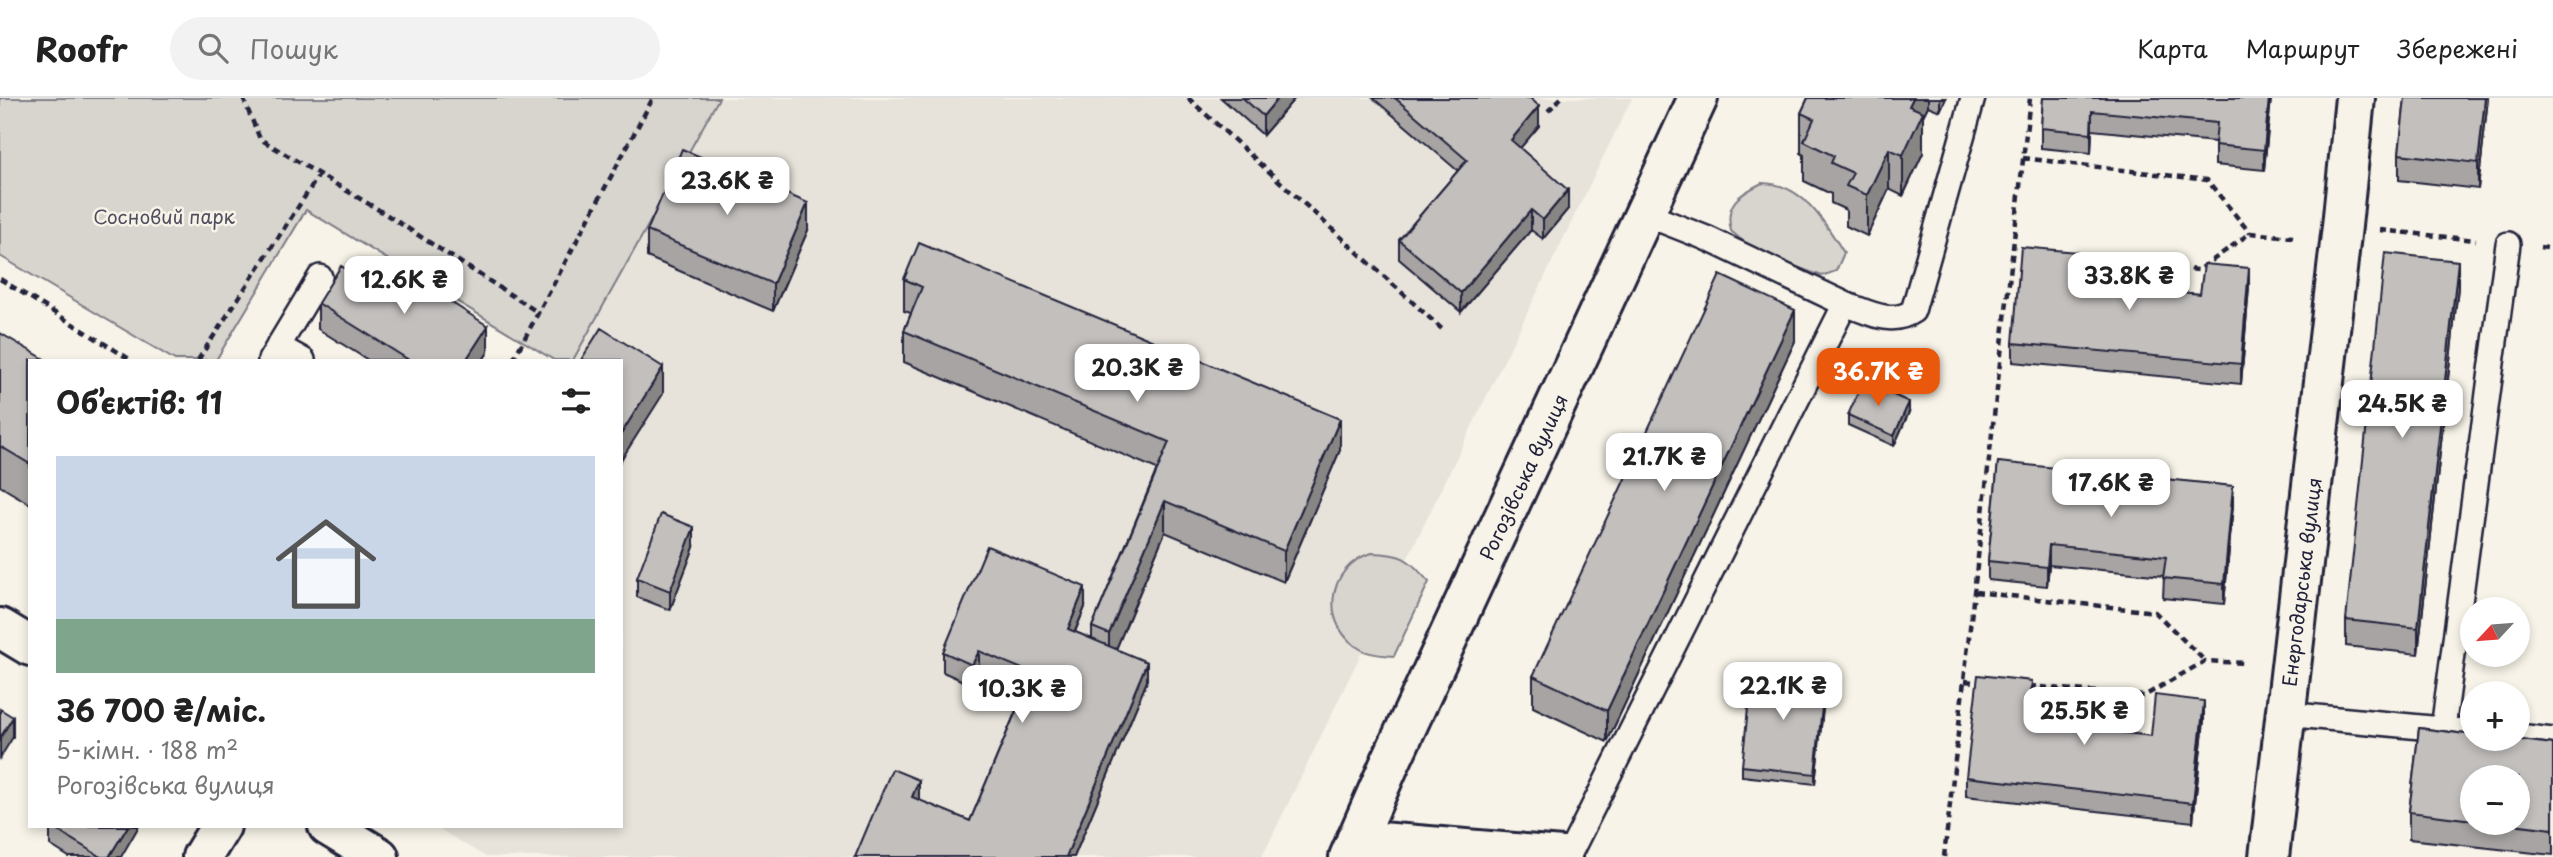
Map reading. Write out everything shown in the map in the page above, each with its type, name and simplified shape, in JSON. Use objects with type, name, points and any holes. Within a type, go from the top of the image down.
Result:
[{"type":"street","name":"Рогозівська вулиця","points":[[1352,849],[1698,98]]},
{"type":"street","name":"Енергодарська вулиця","points":[[2269,857],[2355,98]]},
{"type":"street","points":[[0,628],[28,645]]},
{"type":"street","points":[[202,857],[220,828]]},
{"type":"street","points":[[331,828],[379,857]]},
{"type":"street","points":[[1352,849],[1562,857]]},
{"type":"lane","points":[[1645,214],[1706,238],[1845,304],[1885,318],[1903,318],[1913,311],[1973,98]]},
{"type":"lane","points":[[2443,729],[2508,244]]},
{"type":"lane","points":[[299,359],[274,353],[320,276]]},
{"type":"lane","points":[[1568,857],[1845,304]]},
{"type":"lane","points":[[2285,714],[2460,731]]},
{"type":"lane","points":[[2530,737],[2553,740]]},
{"type":"path","points":[[243,98],[260,139],[384,213],[538,313]]},
{"type":"path","points":[[514,359],[653,98]]},
{"type":"path","points":[[1188,98],[1443,330]]},
{"type":"path","points":[[1548,111],[1561,98]]},
{"type":"path","points":[[1944,857],[2030,98]]},
{"type":"path","points":[[2023,158],[2207,180],[2250,233]]},
{"type":"path","points":[[199,359],[319,175]]},
{"type":"path","points":[[2342,226],[2553,249]]},
{"type":"path","points":[[2065,259],[2199,270],[2250,233],[2292,236]]},
{"type":"path","points":[[2012,255],[2025,256]]},
{"type":"path","points":[[0,279],[129,359]]},
{"type":"path","points":[[1975,592],[2155,612],[2205,661]]},
{"type":"path","points":[[2020,686],[2144,696],[2205,661],[2246,663]]},
{"type":"path","points":[[1965,681],[1992,684]]},
{"type":"shaded area","points":[[719,98],[1632,98],[1262,857],[486,857],[437,828],[623,828],[623,359],[574,359]]},
{"type":"green space","name":"Сосновий парк","points":[[0,98],[719,98],[574,359],[552,359],[306,210],[217,359],[173,359],[0,256]]},
{"type":"green space","points":[[1762,183],[1789,190],[1811,206],[1844,253],[1836,271],[1822,276],[1786,263],[1751,247],[1731,231],[1729,221],[1732,206],[1747,191]]},
{"type":"green space","points":[[1372,553],[1405,559],[1429,582],[1394,656],[1373,654],[1348,640],[1334,613],[1337,583],[1345,570]]},
{"type":"building","points":[[1243,98],[1278,98],[1263,116]]},
{"type":"building","points":[[1395,98],[1530,98],[1539,106],[1511,140],[1568,190],[1543,220],[1531,210],[1461,293],[1399,240],[1467,160]]},
{"type":"building","points":[[1808,98],[1913,98],[1909,106],[1923,112],[1903,155],[1889,149],[1867,195],[1846,186],[1853,173],[1831,163],[1834,156],[1804,141],[1814,119],[1801,113]]},
{"type":"building","points":[[2043,98],[2269,98],[2264,150],[2215,145],[2217,123],[2092,111],[2091,133],[2041,128]]},
{"type":"building","points":[[2405,98],[2485,98],[2478,163],[2399,154]]},
{"type":"building","points":[[682,149],[808,203],[773,284],[647,231]]},
{"type":"building","points":[[919,243],[1340,419],[1284,551],[1165,501],[1109,634],[1092,627],[1169,442],[904,331],[922,287],[904,279]]},
{"type":"building","points":[[2021,247],[2077,252],[2074,282],[2200,294],[2204,264],[2249,268],[2241,364],[2013,343]]},
{"type":"building","points":[[2385,253],[2458,261],[2418,628],[2346,620]]},
{"type":"building","points":[[390,263],[488,326],[467,359],[407,359],[318,303],[341,266],[374,287]]},
{"type":"building","points":[[1720,275],[1795,310],[1607,711],[1533,676]]},
{"type":"building","points":[[601,328],[663,367],[623,431],[623,359],[582,359]]},
{"type":"building","points":[[0,333],[44,359],[28,359],[28,463],[0,446]]},
{"type":"building","points":[[1863,381],[1909,402],[1894,436],[1848,415]]},
{"type":"building","points":[[1998,462],[2233,486],[2224,584],[2163,578],[2166,557],[2049,545],[2047,567],[1988,561]]},
{"type":"building","points":[[661,514],[694,527],[670,591],[637,578]]},
{"type":"building","points":[[987,546],[1085,587],[1068,629],[1147,662],[1066,857],[855,857],[892,769],[919,780],[912,797],[970,821],[1032,673],[979,651],[972,665],[943,652]]},
{"type":"building","points":[[1752,670],[1825,679],[1815,774],[1742,766]]},
{"type":"building","points":[[1978,675],[2032,681],[2028,722],[2151,736],[2155,695],[2204,701],[2193,803],[1966,777]]},
{"type":"building","points":[[0,709],[13,717],[0,738]]},
{"type":"building","points":[[2419,728],[2460,733],[2460,751],[2530,751],[2530,741],[2553,744],[2553,829],[2530,826],[2530,765],[2460,765],[2460,818],[2409,812]]},
{"type":"building","points":[[53,828],[127,828],[109,857],[101,857]]}]
